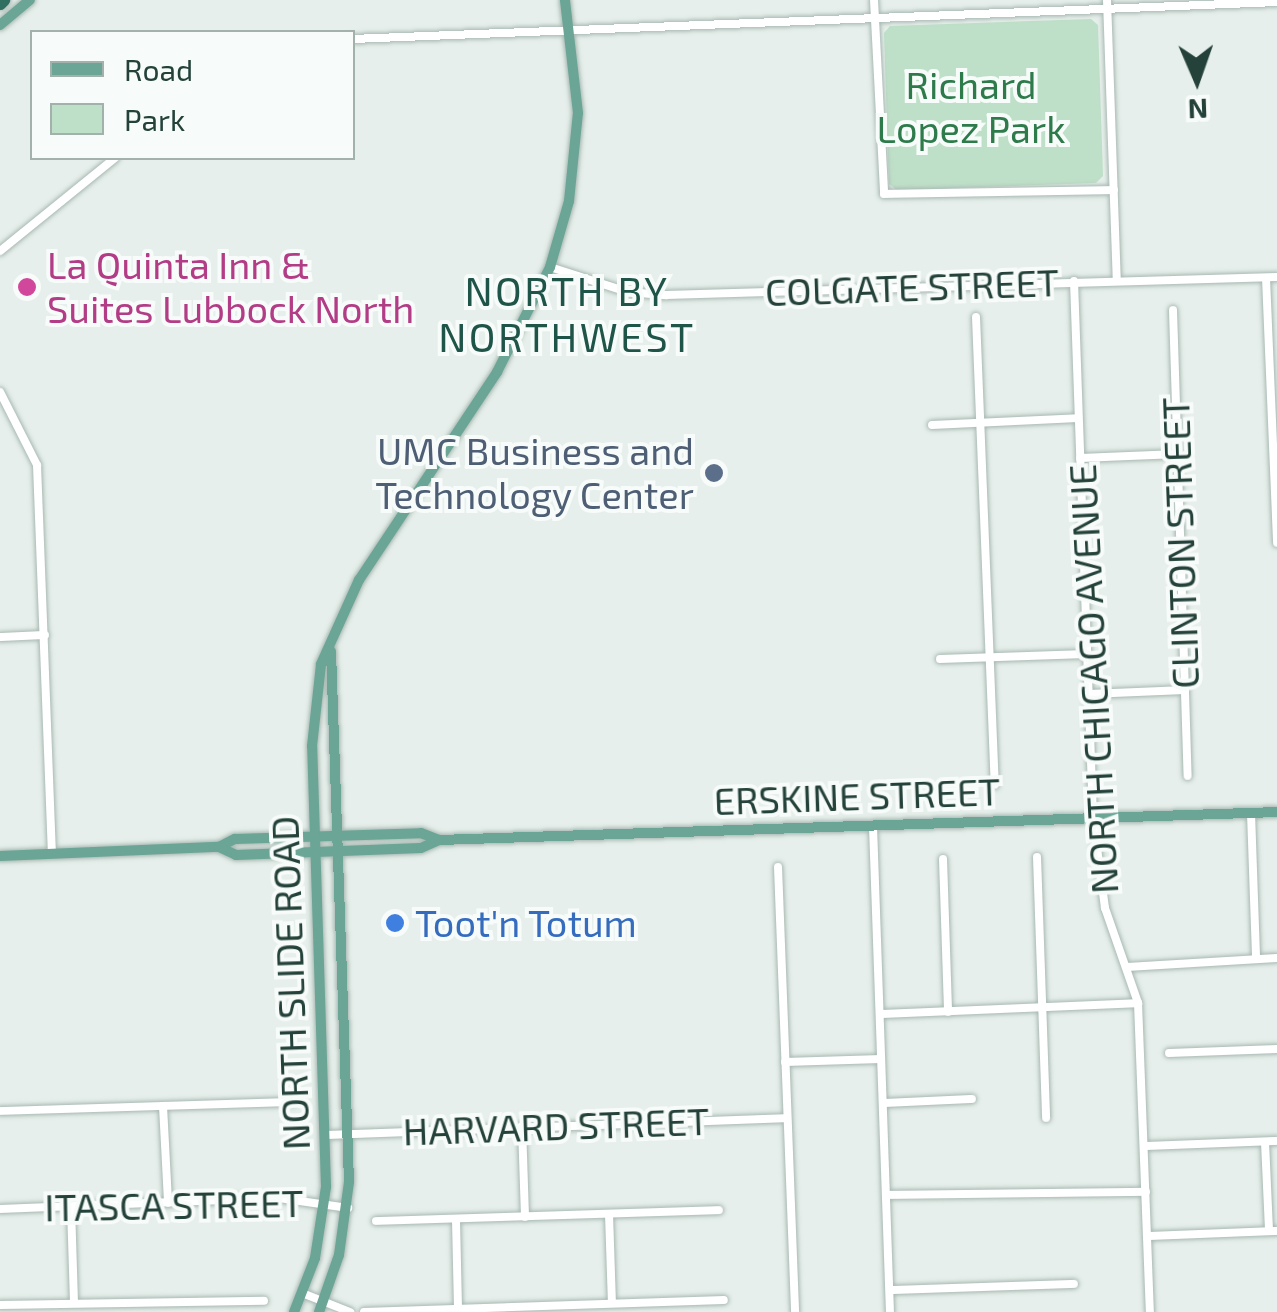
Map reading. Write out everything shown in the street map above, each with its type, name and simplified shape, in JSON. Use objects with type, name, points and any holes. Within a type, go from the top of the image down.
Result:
[{"type":"main road","points":[[0,25],[30,0]]},
{"type":"main road","name":"NORTH SLIDE ROAD","points":[[294,1312],[324,1202],[314,852],[313,705],[320,664],[331,651],[359,580],[506,356],[550,267],[576,156],[572,29],[565,0]]},
{"type":"main road","name":"NORTH SLIDE ROAD","points":[[322,1307],[348,1208],[331,651]]},
{"type":"main road","name":"ERSKINE STREET","points":[[0,856],[219,848],[236,854],[314,852],[421,848],[439,840],[1277,812]]},
{"type":"main road","name":"ERSKINE STREET","points":[[219,848],[234,839],[314,836],[421,833],[439,840]]},
{"type":"main road","points":[[320,1009],[343,1008]]},
{"type":"street","points":[[874,0],[884,194],[1114,190]]},
{"type":"street","points":[[355,39],[875,18],[1107,4],[1277,2]]},
{"type":"street","points":[[1107,4],[1117,280]]},
{"type":"street","points":[[0,251],[113,160]]},
{"type":"street","name":"COLGATE STREET","points":[[550,267],[628,292],[666,296],[1277,277]]},
{"type":"street","points":[[1266,278],[1273,360],[1277,543]]},
{"type":"street","name":"NORTH CHICAGO AVENUE","points":[[1074,281],[1093,818],[1104,908],[1138,1003],[1150,1312]]},
{"type":"street","name":"CLINTON STREET","points":[[1173,310],[1188,776]]},
{"type":"street","points":[[976,317],[996,785]]},
{"type":"street","points":[[0,392],[37,465],[52,854]]},
{"type":"street","points":[[932,425],[1078,418]]},
{"type":"street","points":[[1080,458],[1178,454]]},
{"type":"street","points":[[0,637],[45,635]]},
{"type":"street","points":[[940,659],[1086,654]]},
{"type":"street","points":[[1089,694],[1185,690]]},
{"type":"street","points":[[1251,813],[1256,958]]},
{"type":"street","points":[[873,826],[890,1312]]},
{"type":"street","points":[[1036,858],[1046,1118]]},
{"type":"street","points":[[943,860],[948,1012]]},
{"type":"street","points":[[778,867],[795,1312]]},
{"type":"street","points":[[1126,967],[1277,958]]},
{"type":"street","points":[[880,1014],[1138,1003]]},
{"type":"street","points":[[1169,1053],[1277,1049]]},
{"type":"street","points":[[785,1062],[881,1059]]},
{"type":"street","points":[[883,1103],[972,1099]]},
{"type":"street","points":[[0,1112],[294,1102]]},
{"type":"street","points":[[163,1106],[168,1203]]},
{"type":"street","name":"HARVARD STREET","points":[[324,1134],[787,1118]]},
{"type":"street","points":[[522,1126],[524,1218]]},
{"type":"street","points":[[1144,1146],[1277,1141]]},
{"type":"street","points":[[1147,1236],[1273,1231],[1265,1142]]},
{"type":"street","points":[[886,1195],[1146,1192]]},
{"type":"street","name":"ITASCA STREET","points":[[0,1210],[324,1202],[348,1208]]},
{"type":"street","points":[[70,1207],[74,1302]]},
{"type":"street","points":[[376,1222],[719,1210]]},
{"type":"street","points":[[609,1214],[612,1303]]},
{"type":"street","points":[[456,1220],[458,1308]]},
{"type":"street","points":[[890,1290],[1074,1284]]},
{"type":"street","points":[[302,1293],[322,1307],[350,1312]]},
{"type":"street","points":[[364,1312],[724,1300]]},
{"type":"street","points":[[123,1301],[123,1312]]},
{"type":"street","points":[[0,1305],[264,1301]]},
{"type":"green space","name":"Richard Lopez Park","points":[[1091,19],[1098,25],[1103,176],[1096,183],[897,190],[889,184],[884,33],[890,26]]},
{"type":"place","name":"La Quinta Inn & Suites Lubbock North","points":[[27,287]]},
{"type":"place","name":"UMC Business and Technology Center","points":[[714,473]]},
{"type":"place","name":"Toot'n Totum","points":[[395,923]]},
{"type":"district","name":"NORTH BY NORTHWEST","points":[[567,313]]}]
